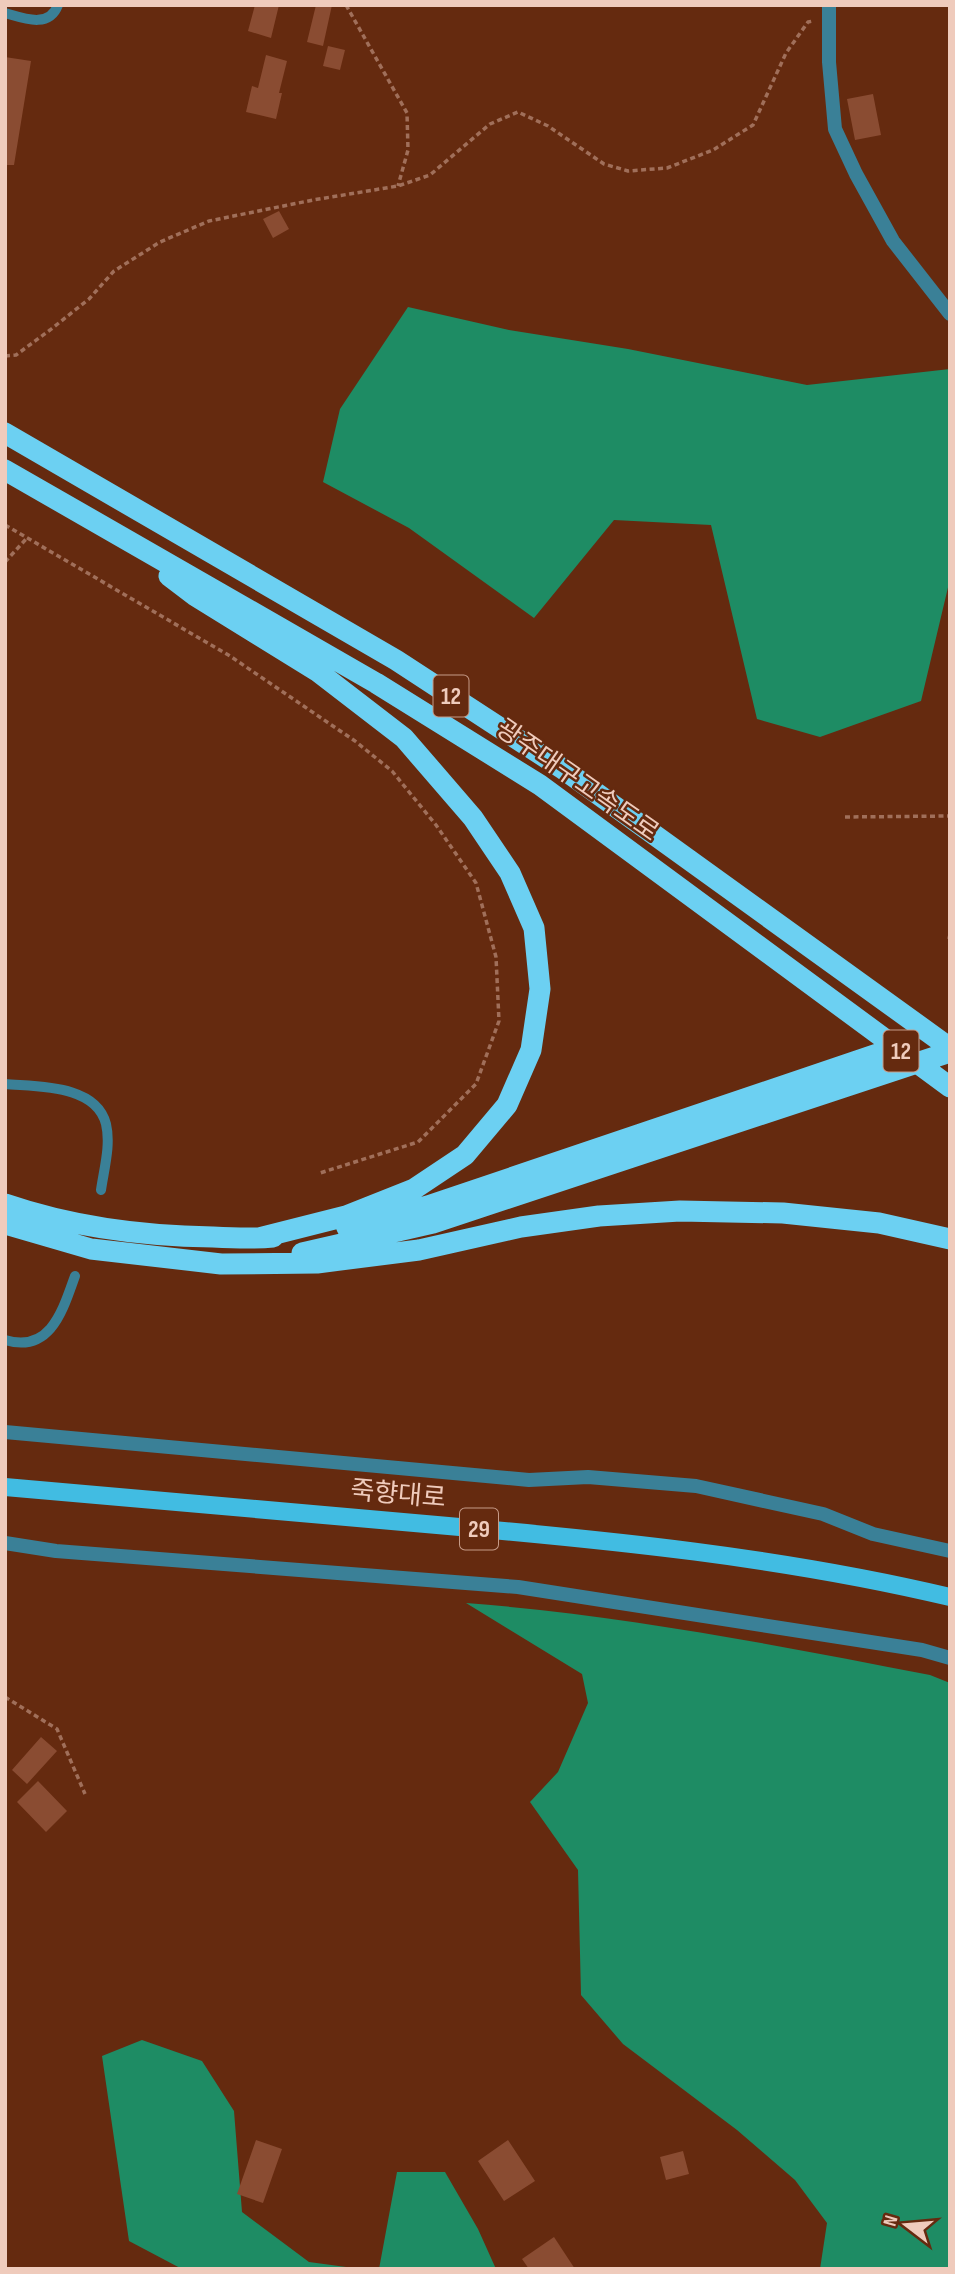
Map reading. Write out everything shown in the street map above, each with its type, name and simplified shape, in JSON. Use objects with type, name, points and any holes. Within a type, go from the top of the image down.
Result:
[{"type":"highway","name":"광주대구고속도로","points":[[5,433],[396,660],[563,769],[950,1050]]},
{"type":"highway","name":"광주대구고속도로","points":[[5,470],[376,683],[540,785],[950,1087]]},
{"type":"highway","points":[[110,529],[194,596],[317,671],[404,737],[472,818],[510,873],[534,928],[540,989],[531,1050],[507,1105],[465,1155],[414,1189],[346,1216],[259,1238]]},
{"type":"highway","points":[[5,1204],[34,1214],[160,1237],[259,1238],[349,1228],[428,1206],[950,1030]]},
{"type":"highway","points":[[262,1262],[433,1223],[950,1050]]},
{"type":"highway","points":[[5,1224],[91,1249],[221,1264],[330,1261],[419,1250],[521,1227],[599,1216],[680,1211],[796,1214],[879,1223],[950,1239]]},
{"type":"main road","name":"죽향대로","points":[[5,1487],[571,1537],[743,1559],[883,1581],[950,1597]]},
{"type":"street","points":[[829,12],[829,62],[835,129],[893,241],[950,314]]},
{"type":"street","points":[[5,1432],[529,1480],[588,1477],[696,1486],[823,1514],[873,1534],[950,1551]]},
{"type":"street","points":[[5,1543],[57,1551],[518,1587],[922,1650],[950,1658]]},
{"type":"lane","points":[[5,13],[37,21],[48,18],[58,5]]},
{"type":"lane","points":[[5,1084],[59,1089],[82,1096],[96,1106],[106,1122],[108,1146],[102,1190]]},
{"type":"lane","points":[[5,1340],[32,1341],[46,1334],[57,1322],[75,1276]]},
{"type":"path","points":[[346,5],[407,113],[408,150],[398,186]]},
{"type":"path","points":[[5,356],[16,355],[50,330],[89,299],[114,271],[160,242],[209,221],[398,186],[430,175],[490,124],[518,111],[548,126],[604,164],[628,171],[667,168],[713,150],[753,125],[786,53],[808,22],[829,12]]},
{"type":"path","points":[[5,525],[230,656],[355,741],[392,772],[436,825],[476,883],[496,957],[499,1021],[476,1084],[418,1142],[320,1173]]},
{"type":"path","points":[[5,562],[27,538]]},
{"type":"path","points":[[845,817],[950,817]]},
{"type":"path","points":[[5,1697],[57,1728],[85,1794]]},
{"type":"green space","points":[[408,307],[509,330],[628,349],[807,385],[950,369],[950,579],[921,701],[820,737],[757,719],[711,525],[614,520],[534,618],[409,528],[323,482],[340,409]]},
{"type":"green space","points":[[466,1603],[583,1615],[699,1632],[930,1675],[950,1683],[950,2269],[820,2269],[827,2223],[795,2180],[737,2130],[623,2044],[581,1995],[578,1870],[530,1802],[558,1772],[588,1703],[582,1674]]},
{"type":"green space","points":[[142,2040],[202,2061],[234,2111],[242,2212],[309,2262],[361,2269],[182,2269],[129,2241],[102,2056]]},
{"type":"green space","points":[[397,2172],[445,2172],[478,2229],[496,2269],[379,2269]]},
{"type":"building","points":[[255,5],[279,5],[271,38],[248,31]]},
{"type":"building","points":[[316,5],[332,5],[323,46],[307,42]]},
{"type":"building","points":[[328,46],[345,50],[340,70],[323,66]]},
{"type":"building","points":[[266,55],[287,61],[276,119],[246,112],[252,86],[258,88]]},
{"type":"building","points":[[5,57],[31,61],[14,165],[5,165]]},
{"type":"building","points":[[873,94],[881,135],[855,140],[847,99]]},
{"type":"building","points":[[279,211],[289,229],[273,238],[263,219]]},
{"type":"building","points":[[41,1737],[57,1751],[27,1784],[12,1770]]},
{"type":"building","points":[[38,1781],[67,1811],[46,1832],[17,1802]]},
{"type":"building","points":[[256,2140],[282,2149],[263,2203],[237,2194]]},
{"type":"building","points":[[508,2140],[535,2181],[504,2201],[478,2161]]},
{"type":"building","points":[[683,2151],[689,2174],[666,2180],[660,2157]]},
{"type":"building","points":[[554,2237],[575,2269],[529,2269],[522,2259]]}]
